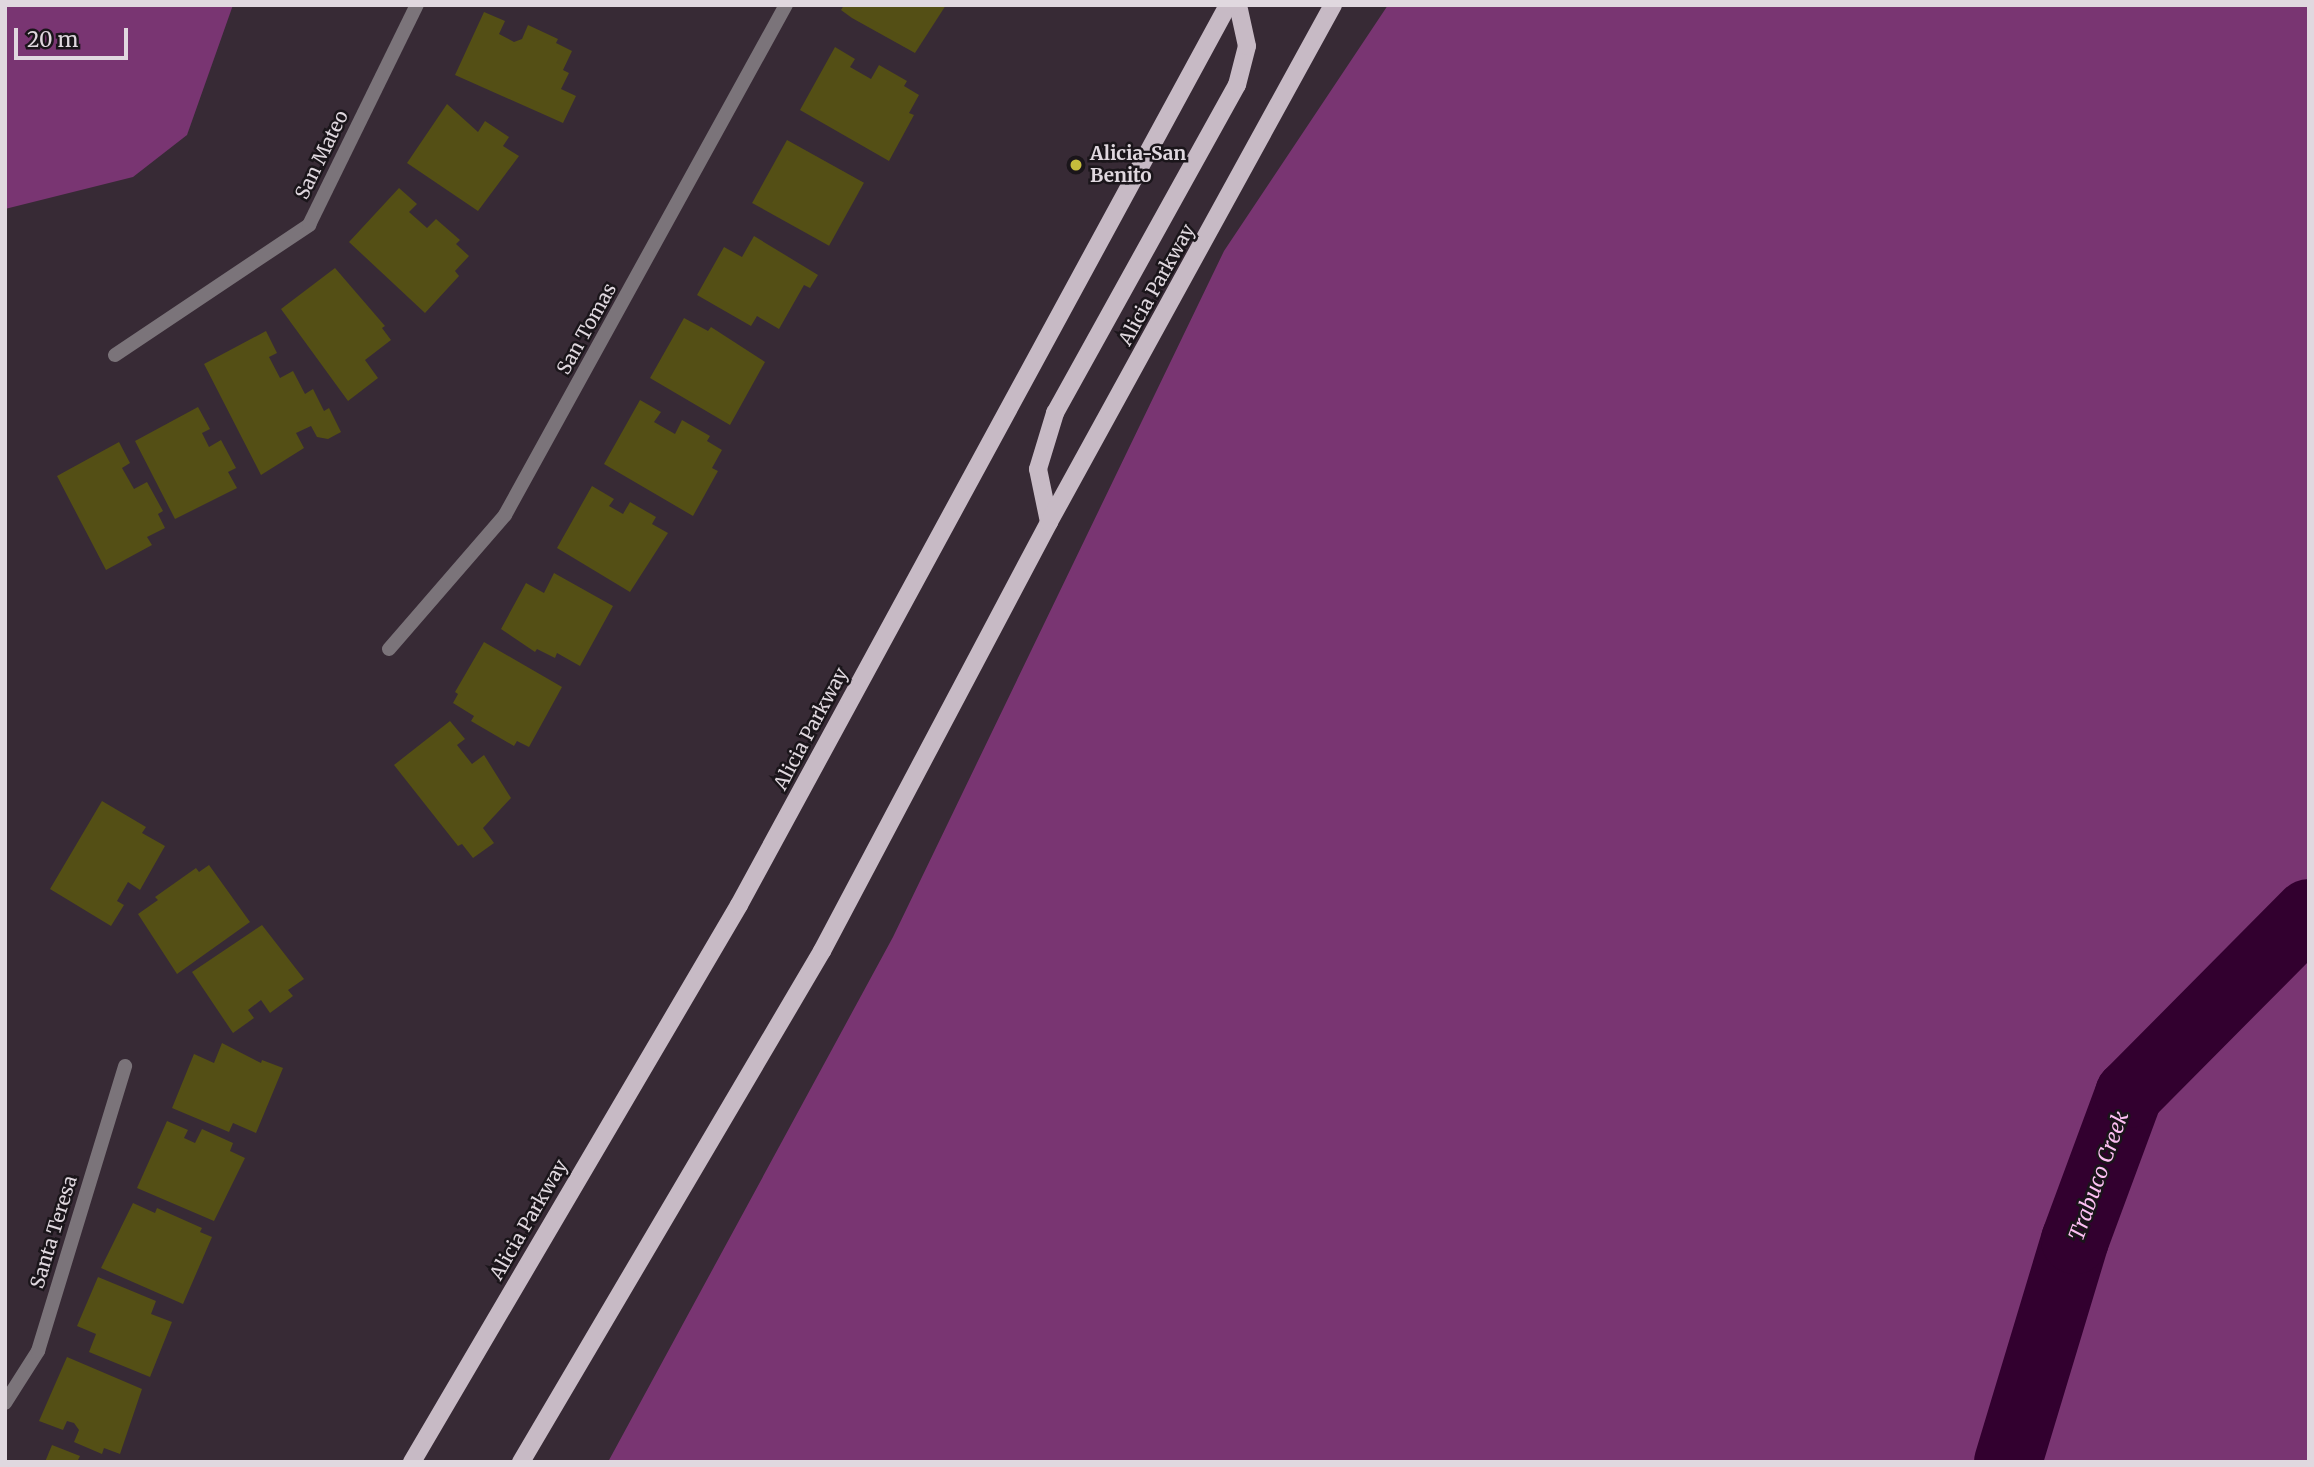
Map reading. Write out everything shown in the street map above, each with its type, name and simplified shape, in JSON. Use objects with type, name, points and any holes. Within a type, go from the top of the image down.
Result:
[{"type":"main road","name":"Alicia Parkway","points":[[412,1462],[739,905],[1228,5]]},
{"type":"main road","points":[[1049,522],[1038,469],[1055,413],[1237,85],[1247,46],[1238,5]]},
{"type":"main road","name":"Alicia Parkway","points":[[521,1462],[822,951],[1049,522],[1333,5]]},
{"type":"street","name":"San Mateo","points":[[116,355],[309,225],[417,5]]},
{"type":"street","name":"San Tomas","points":[[388,649],[505,515],[775,32],[786,5]]},
{"type":"street","name":"Santa Teresa","points":[[5,1403],[38,1352],[125,1066]]},
{"type":"shaded area","points":[[5,5],[233,5],[187,135],[133,177],[5,209]]},
{"type":"shaded area","points":[[1388,5],[2309,5],[2309,1462],[608,1462],[893,937],[1224,251]]},
{"type":"building","points":[[844,5],[946,5],[915,53],[852,18],[841,10]]},
{"type":"building","points":[[484,12],[505,21],[499,34],[514,42],[522,39],[528,25],[558,39],[556,43],[572,51],[563,70],[569,73],[561,89],[576,96],[563,123],[455,75]]},
{"type":"building","points":[[835,47],[855,59],[850,67],[871,79],[879,65],[907,81],[904,86],[919,95],[909,113],[914,115],[889,161],[800,110]]},
{"type":"building","points":[[447,104],[478,132],[485,121],[509,137],[503,146],[519,156],[478,211],[407,163]]},
{"type":"building","points":[[787,140],[864,183],[829,246],[752,203]]},
{"type":"building","points":[[399,188],[417,204],[409,212],[427,228],[436,219],[460,240],[456,244],[469,256],[455,271],[459,276],[425,313],[349,242]]},
{"type":"building","points":[[754,236],[818,275],[810,288],[804,285],[779,329],[757,316],[751,326],[697,295],[724,247],[742,257]]},
{"type":"building","points":[[335,268],[385,326],[382,328],[391,340],[365,360],[378,378],[348,401],[281,309]]},
{"type":"building","points":[[684,318],[708,331],[711,327],[765,362],[730,425],[650,378]]},
{"type":"building","points":[[266,331],[277,353],[269,357],[280,378],[293,371],[305,394],[313,389],[324,411],[329,408],[341,432],[328,439],[317,437],[311,426],[296,433],[304,448],[261,475],[204,364]]},
{"type":"building","points":[[640,400],[661,412],[654,422],[675,434],[682,420],[710,436],[707,441],[722,450],[712,468],[718,471],[693,516],[604,464]]},
{"type":"building","points":[[198,407],[210,429],[202,433],[209,447],[221,440],[236,468],[228,472],[237,488],[175,519],[135,441]]},
{"type":"building","points":[[119,442],[130,463],[122,468],[134,489],[147,482],[163,511],[158,514],[165,528],[147,537],[152,545],[106,570],[57,476]]},
{"type":"building","points":[[592,486],[614,499],[609,506],[623,514],[630,502],[656,517],[652,524],[668,533],[630,592],[557,548]]},
{"type":"building","points":[[554,573],[613,606],[580,666],[557,653],[555,658],[537,649],[535,652],[501,629],[526,583],[544,593]]},
{"type":"building","points":[[484,642],[562,687],[529,747],[517,741],[514,746],[471,721],[474,716],[453,703],[458,694],[455,692]]},
{"type":"building","points":[[450,721],[465,739],[457,745],[472,764],[484,755],[511,798],[483,828],[494,843],[473,858],[462,844],[458,846],[394,765]]},
{"type":"building","points":[[102,801],[146,827],[142,833],[165,846],[140,890],[128,882],[117,901],[124,905],[111,926],[50,889]]},
{"type":"building","points":[[209,865],[250,922],[177,974],[138,914],[158,900],[155,897],[196,868],[199,872]]},
{"type":"building","points":[[262,925],[304,979],[288,990],[293,996],[270,1013],[261,1000],[248,1010],[254,1018],[233,1033],[192,972]]},
{"type":"building","points":[[222,1043],[261,1063],[262,1060],[283,1068],[256,1133],[233,1123],[229,1132],[172,1108],[194,1054],[214,1063]]},
{"type":"building","points":[[167,1121],[188,1130],[184,1138],[195,1143],[202,1129],[233,1143],[230,1151],[245,1158],[214,1221],[137,1188]]},
{"type":"building","points":[[133,1203],[155,1213],[157,1208],[202,1228],[200,1232],[212,1237],[183,1304],[101,1268]]},
{"type":"building","points":[[98,1277],[156,1301],[151,1314],[172,1322],[150,1377],[89,1352],[96,1334],[77,1326]]},
{"type":"building","points":[[67,1357],[142,1389],[120,1454],[104,1448],[102,1454],[74,1442],[79,1430],[74,1423],[67,1421],[63,1430],[39,1421]]},
{"type":"building","points":[[52,1445],[80,1456],[77,1462],[45,1462]]},
{"type":"waterway","name":"Trabuco Creek","points":[[2008,1462],[2075,1240],[2129,1094],[2309,913]]},
{"type":"place","name":"Alicia-San Benito","points":[[1076,165]]}]
